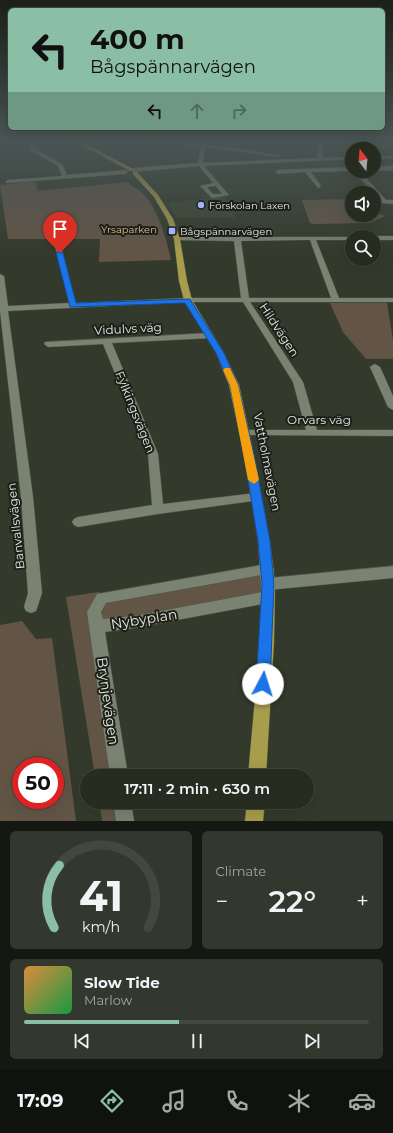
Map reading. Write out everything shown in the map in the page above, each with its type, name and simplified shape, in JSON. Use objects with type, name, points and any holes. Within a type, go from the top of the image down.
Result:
[{"type":"main road","name":"Vattholmavägen","points":[[137,178],[160,203],[170,219],[177,239],[183,282],[188,300],[220,353],[234,385],[244,432],[267,569],[268,590],[267,642],[258,769]]},
{"type":"main road","points":[[254,821],[255,809]]},
{"type":"street","points":[[8,182],[61,178]]},
{"type":"street","points":[[212,178],[217,184]]},
{"type":"street","points":[[312,178],[318,186]]},
{"type":"street","points":[[363,178],[384,202],[393,202]]},
{"type":"street","points":[[55,234],[73,305]]},
{"type":"street","points":[[312,238],[336,301]]},
{"type":"street","points":[[177,239],[345,238]]},
{"type":"street","points":[[381,238],[392,239]]},
{"type":"street","name":"Hildvägen","points":[[237,239],[245,300],[298,382],[312,432]]},
{"type":"street","name":"Banvallsvägen","points":[[0,276],[2,308],[31,545],[35,593],[31,607]]},
{"type":"street","points":[[2,308],[188,300],[393,300]]},
{"type":"street","name":"Vidulvs väg","points":[[48,344],[209,336]]},
{"type":"street","name":"Fylkingsvägen","points":[[107,342],[153,454],[158,509]]},
{"type":"street","points":[[375,367],[393,407]]},
{"type":"street","name":"Orvars väg","points":[[244,432],[393,433]]},
{"type":"street","points":[[78,522],[158,509],[256,498]]},
{"type":"street","name":"Nybyplan","points":[[267,569],[102,598],[94,612],[97,626],[134,622],[268,590],[393,572]]},
{"type":"street","name":"Brynjevägen","points":[[97,626],[117,769]]},
{"type":"street","points":[[123,809],[125,821]]},
{"type":"shaded area","name":"Förskolan Laxen","points":[[220,197],[226,198],[235,208],[235,218],[177,218],[168,203]]},
{"type":"green space","name":"Yrsaparken","points":[[35,181],[38,191],[128,182],[146,197],[153,207],[163,229],[171,260],[99,262],[100,239],[8,239],[0,185]]},
{"type":"green space","points":[[345,199],[345,222],[372,222],[310,223],[302,200]]},
{"type":"green space","points":[[330,303],[387,303],[393,340],[393,359],[366,359],[343,332]]},
{"type":"green space","points":[[267,569],[268,597],[97,626],[118,769],[94,769],[66,597],[99,592],[102,597]]},
{"type":"green space","points":[[22,621],[36,639],[52,638],[76,821],[0,821],[0,625]]},
{"type":"green space","points":[[100,809],[123,809],[125,821],[102,821]]},
{"type":"slow traffic","points":[[227,370],[234,385],[254,480]]},
{"type":"place","name":"Förskolan Laxen","points":[[201,205]]},
{"type":"place","name":"Bågspännarvägen","points":[[172,231]]},
{"type":"route","points":[[60,253],[73,305],[188,300],[200,323],[220,353],[234,385],[249,455],[264,541],[268,584],[267,642],[263,684]]}]
